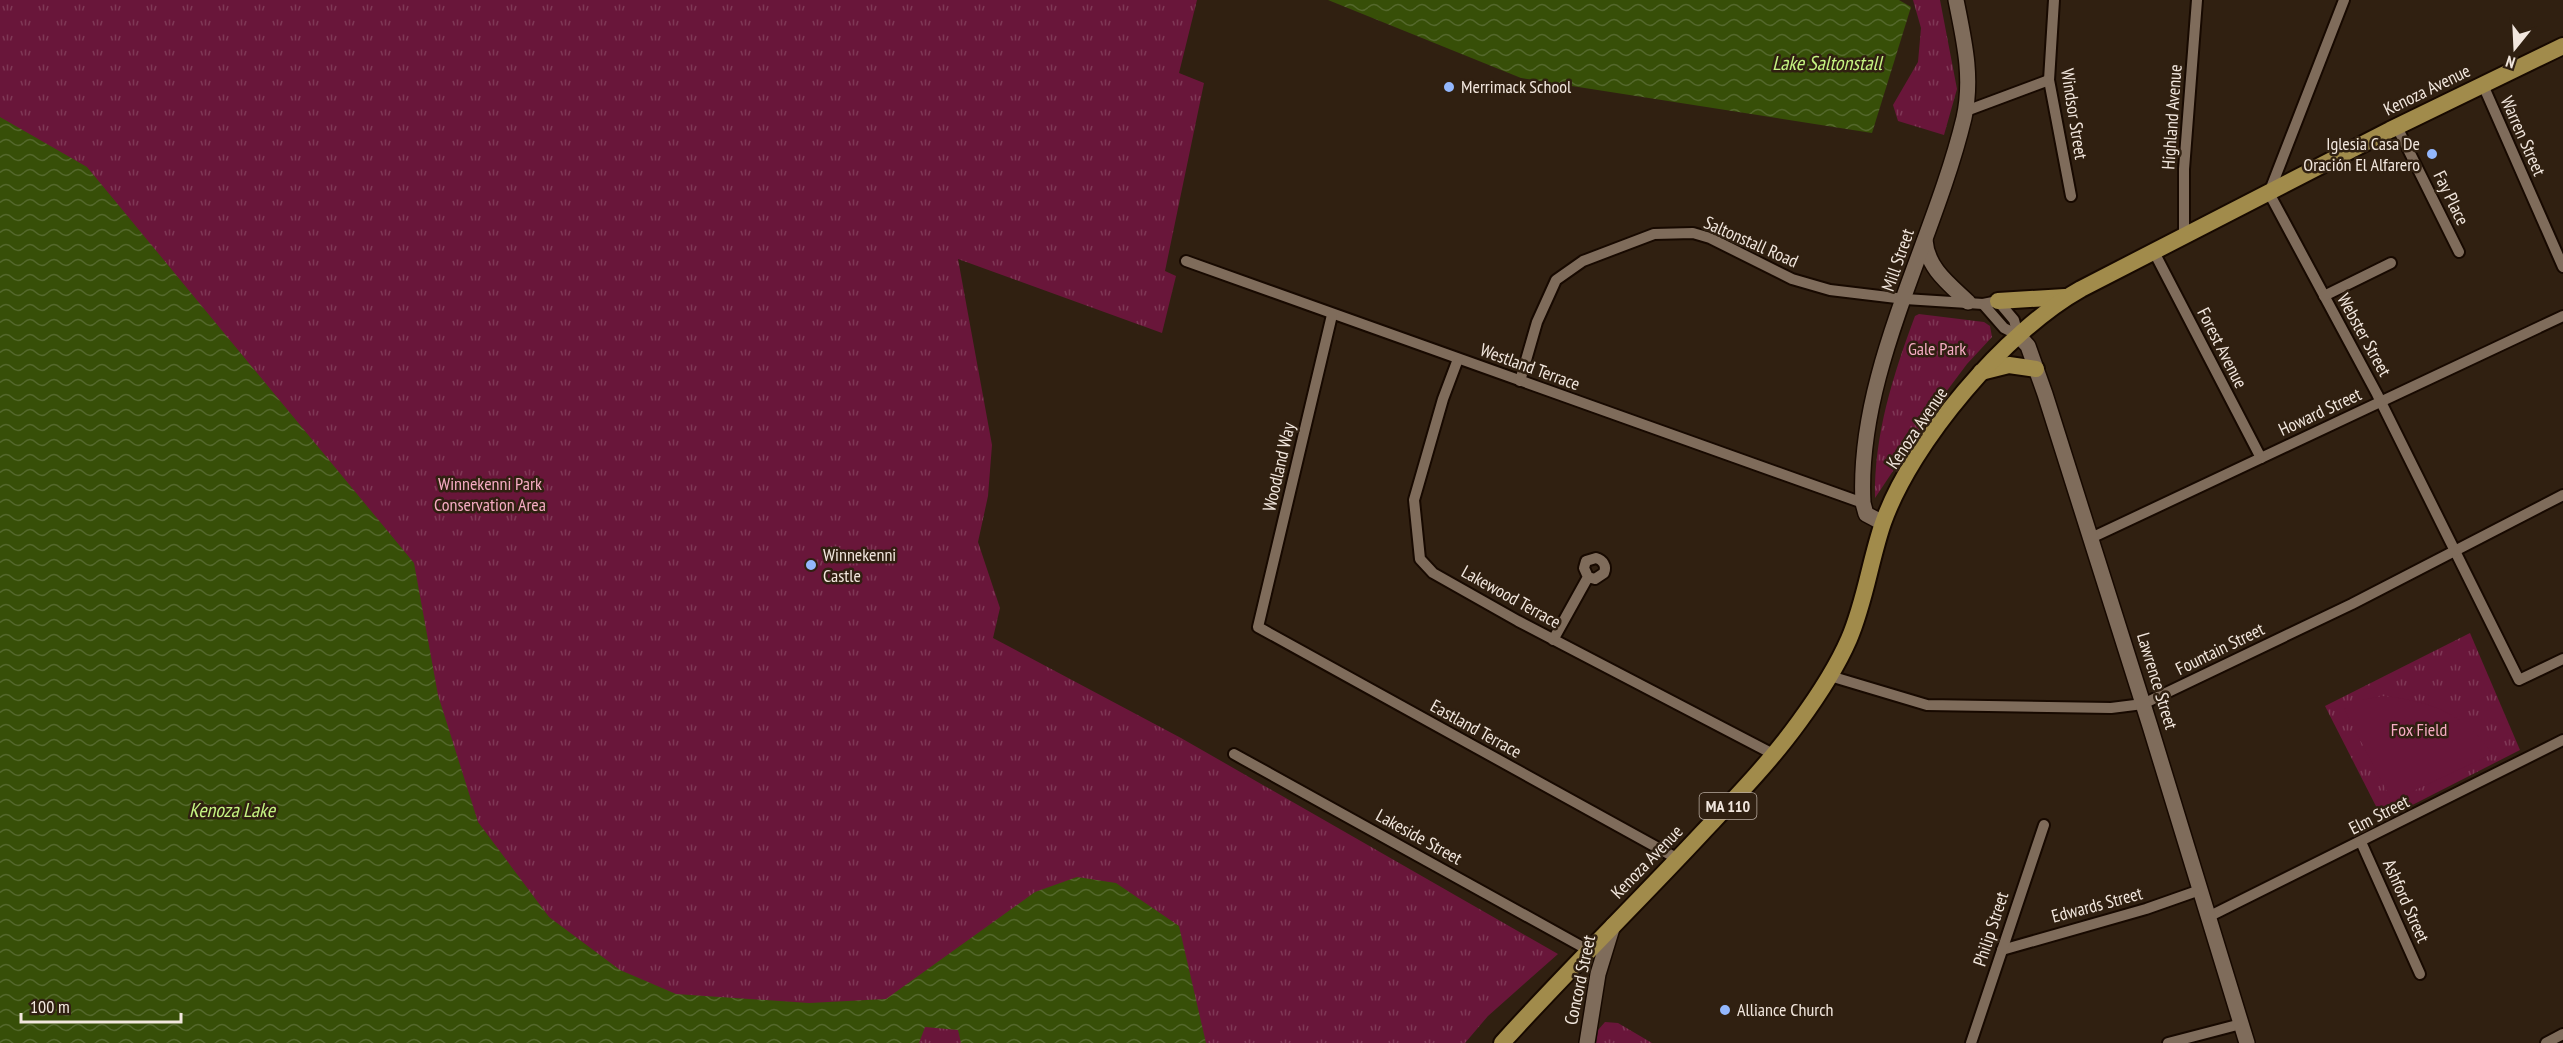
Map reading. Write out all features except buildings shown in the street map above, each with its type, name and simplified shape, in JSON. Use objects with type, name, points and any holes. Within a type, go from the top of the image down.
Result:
[{"type":"main road","name":"Mill Street","points":[[1863,503],[1865,433],[1877,384],[1959,142],[1966,111],[1970,88],[1956,0]]},
{"type":"main road","name":"Kenoza Avenue","points":[[1502,1043],[1588,950],[1678,859],[1773,754],[1830,676],[1849,638],[1883,523],[1894,499],[1935,430],[1981,372],[2018,335],[2066,297],[2397,127],[2563,46]]},
{"type":"main road","points":[[1925,240],[1926,253],[1934,268],[1983,302],[2066,297]]},
{"type":"main road","name":"Lawrence Street","points":[[2018,335],[2028,346],[2091,538],[2247,1043]]},
{"type":"main road","points":[[1981,372],[2009,365],[2036,369]]},
{"type":"main road","points":[[1863,503],[1866,514],[1883,523]]},
{"type":"main road","name":"Concord Street","points":[[1587,1043],[1598,974],[1612,925]]},
{"type":"street","name":"Windsor Street","points":[[2054,0],[2049,80],[2071,196]]},
{"type":"street","name":"Highland Avenue","points":[[2184,237],[2184,169],[2197,0]]},
{"type":"street","points":[[2269,193],[2344,0]]},
{"type":"street","points":[[1966,111],[2049,80]]},
{"type":"street","name":"Warren Street","points":[[2482,85],[2563,267]]},
{"type":"street","name":"Fay Place","points":[[2397,127],[2459,252]]},
{"type":"street","name":"Webster Street","points":[[2269,193],[2380,402],[2519,680],[2563,659]]},
{"type":"street","name":"Saltonstall Road","points":[[1520,381],[1538,322],[1557,280],[1583,261],[1654,234],[1693,233],[1710,238],[1810,286],[1905,299],[1983,302]]},
{"type":"street","name":"Forest Avenue","points":[[2154,252],[2261,458]]},
{"type":"street","name":"Westland Terrace","points":[[1186,261],[1863,503]]},
{"type":"street","points":[[2324,296],[2391,263]]},
{"type":"street","points":[[1983,302],[2014,320],[2018,335]]},
{"type":"street","name":"Woodland Way","points":[[1258,627],[1332,315]]},
{"type":"street","name":"Howard Street","points":[[2091,538],[2563,316]]},
{"type":"street","name":"Lakewood Terrace","points":[[1458,359],[1443,399],[1414,500],[1420,560],[1433,573],[1552,640],[1773,754]]},
{"type":"street","name":"Fountain Street","points":[[1830,676],[1927,705],[2111,708],[2144,704],[2352,604],[2563,495]]},
{"type":"street","points":[[1552,640],[1588,577]]},
{"type":"street","name":"Eastland Terrace","points":[[1258,627],[1678,859]]},
{"type":"street","name":"Elm Street","points":[[2208,917],[2563,740]]},
{"type":"street","name":"Lakeside Street","points":[[1234,754],[1588,950]]},
{"type":"street","name":"Philip Street","points":[[1971,1043],[2044,825]]},
{"type":"street","name":"Ashford Street","points":[[2361,842],[2420,974]]},
{"type":"street","name":"Edwards Street","points":[[2002,950],[2146,909],[2200,890]]},
{"type":"street","points":[[2168,1043],[2241,1024]]},
{"type":"street","points":[[2546,1043],[2563,1034]]},
{"type":"green space","name":"Winnekenni Park Conservation Area","points":[[0,0],[1197,0],[1179,73],[1204,83],[1165,271],[1176,276],[1162,333],[958,259],[992,445],[988,496],[978,542],[1000,608],[993,638],[1181,738],[1558,954],[1488,1016],[1465,1043],[0,1043]]},
{"type":"green space","points":[[1913,0],[1940,0],[1957,89],[1944,135],[1898,121],[1893,105],[1918,62],[1921,28]]},
{"type":"green space","name":"Gale Park","points":[[1919,314],[1984,322],[1990,326],[1992,337],[1967,364],[1943,396],[1875,498],[1878,451],[1886,406],[1907,338],[1915,316]]},
{"type":"green space","name":"Fox Field","points":[[2470,633],[2520,750],[2383,820],[2325,706]]},
{"type":"green space","points":[[2382,696],[2415,701],[2458,719],[2482,740],[2492,754],[2392,801],[2344,709],[2362,700]]},
{"type":"green space","points":[[1605,1022],[1618,1023],[1652,1043],[1596,1043],[1598,1030]]},
{"type":"water","name":"Lake Saltonstall","points":[[1328,0],[1899,0],[1911,7],[1872,133],[1521,78]]},
{"type":"water","name":"Kenoza Lake","points":[[0,117],[87,167],[414,563],[438,695],[478,822],[549,917],[620,970],[676,994],[809,1003],[886,999],[1035,892],[1077,877],[1116,883],[1179,926],[1206,1043],[961,1043],[958,1030],[925,1027],[919,1043],[0,1043]]},
{"type":"place","name":"Merrimack School","points":[[1449,87]]},
{"type":"place","name":"Iglesia Casa De Oración El Alfarero","points":[[2432,154]]},
{"type":"place","name":"Winnekenni Castle","points":[[811,565]]},
{"type":"place","name":"Alliance Church","points":[[1725,1010]]}]
